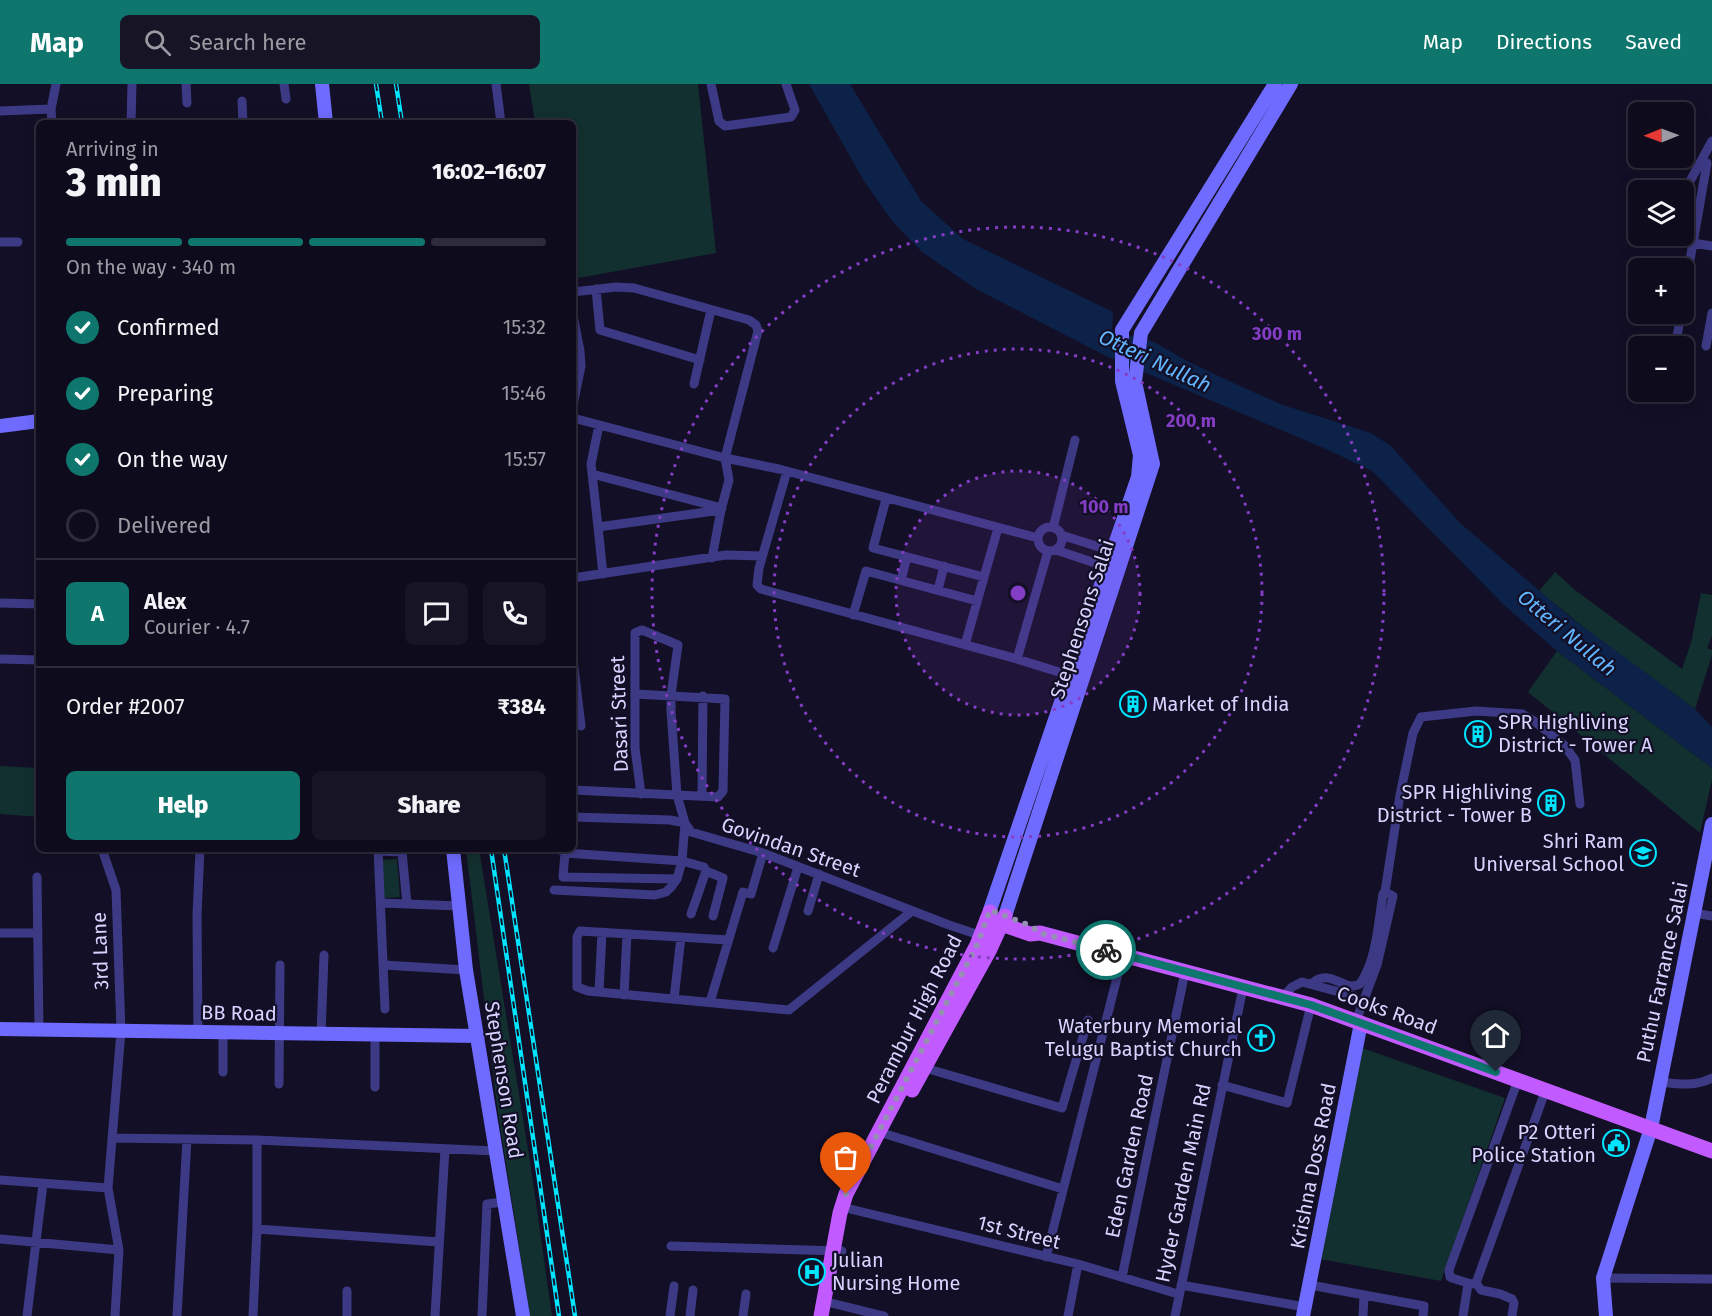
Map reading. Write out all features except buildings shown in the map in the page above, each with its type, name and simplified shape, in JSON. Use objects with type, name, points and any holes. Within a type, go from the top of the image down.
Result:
[{"type":"main road","name":"Stephensons Salai","points":[[1076,677],[1107,567],[1138,477],[1140,455],[1122,330],[1275,84]]},
{"type":"main road","name":"Stephensons Salai","points":[[996,917],[1076,677],[1153,464],[1129,381],[1140,333],[1291,84]]},
{"type":"main road","points":[[323,88],[326,120]]},
{"type":"main road","points":[[0,426],[36,421]]},
{"type":"main road","name":"Puthu Farrance Salai","points":[[1603,1278],[1651,1128],[1712,824]]},
{"type":"main road","name":"Stephenson Road","points":[[453,852],[466,970],[523,1316]]},
{"type":"main road","name":"Cooks Road","points":[[996,917],[1030,934],[1040,933],[1311,1005],[1712,1151]]},
{"type":"main road","name":"Perambur High Road","points":[[830,1310],[840,1213],[846,1194],[884,1134],[917,1074],[996,917]]},
{"type":"main road","name":"Krishna Doss Road","points":[[1304,1312],[1358,1022]]},
{"type":"main road","name":"BB Road","points":[[0,1029],[478,1036]]},
{"type":"main road","name":"Perambur High Road","points":[[821,1316],[850,1209],[884,1134]]},
{"type":"main road","points":[[1603,1278],[1605,1316]]},
{"type":"street","points":[[52,120],[51,109],[57,84]]},
{"type":"street","points":[[131,120],[132,84]]},
{"type":"street","points":[[186,84],[187,103]]},
{"type":"street","points":[[285,84],[286,99]]},
{"type":"street","points":[[496,84],[501,120]]},
{"type":"street","points":[[711,84],[719,121],[725,126],[791,117],[795,110],[786,84]]},
{"type":"street","points":[[242,101],[243,120]]},
{"type":"street","points":[[0,111],[51,109]]},
{"type":"street","points":[[1691,180],[1712,141]]},
{"type":"street","points":[[1694,237],[1707,163]]},
{"type":"street","points":[[0,242],[18,242]]},
{"type":"street","points":[[1694,243],[1712,246]]},
{"type":"street","points":[[576,292],[634,288],[749,320],[758,328],[725,458],[729,480],[712,558]]},
{"type":"street","points":[[596,289],[600,330],[700,360]]},
{"type":"street","points":[[694,384],[711,309]]},
{"type":"street","points":[[1706,346],[1712,313]]},
{"type":"street","points":[[576,330],[580,351],[577,367]]},
{"type":"street","points":[[576,419],[725,458],[787,471],[1038,538]]},
{"type":"street","points":[[599,425],[591,464],[603,574]]},
{"type":"street","points":[[1053,528],[1075,440]]},
{"type":"street","points":[[787,471],[756,581],[761,589],[1017,658],[1076,677]]},
{"type":"street","points":[[592,474],[722,509]]},
{"type":"street","points":[[886,499],[873,548],[984,577]]},
{"type":"street","points":[[598,527],[722,509]]},
{"type":"street","points":[[965,645],[998,528]]},
{"type":"street","points":[[1107,567],[1041,546],[1038,538],[1043,529],[1053,528],[1061,535],[1112,551]]},
{"type":"street","points":[[1017,658],[1052,550],[1060,546],[1061,535]]},
{"type":"street","points":[[576,578],[712,558],[762,556]]},
{"type":"street","points":[[901,580],[907,557]]},
{"type":"street","points":[[938,590],[944,566]]},
{"type":"street","points":[[853,615],[866,572],[978,601]]},
{"type":"street","points":[[0,603],[36,604]]},
{"type":"street","name":"Dasari Street","points":[[641,794],[635,748],[635,633],[642,630],[678,645],[671,695]]},
{"type":"street","points":[[0,659],[36,660]]},
{"type":"street","points":[[576,684],[581,726]]},
{"type":"street","points":[[576,790],[718,797],[723,791],[725,699],[636,694]]},
{"type":"street","points":[[554,890],[655,895],[666,892],[677,879],[682,861],[685,823],[677,795],[671,695]]},
{"type":"street","points":[[702,796],[703,696]]},
{"type":"street","points":[[1311,984],[1317,979],[1327,977],[1352,986],[1360,984],[1369,969],[1385,892],[1400,795],[1413,734],[1421,717],[1476,711],[1522,714],[1564,745],[1575,760],[1580,804]]},
{"type":"street","name":"Govindan Street","points":[[576,817],[670,820],[685,823],[691,832],[763,853],[987,938]]},
{"type":"street","name":"3rd Lane","points":[[103,852],[116,890],[121,1030],[108,1188],[119,1250],[116,1316]]},
{"type":"street","points":[[198,1032],[197,915],[200,852]]},
{"type":"street","points":[[378,852],[385,1008]]},
{"type":"street","points":[[402,852],[407,904]]},
{"type":"street","points":[[562,852],[563,877],[677,879]]},
{"type":"street","points":[[574,852],[682,861],[704,867],[706,871],[723,878],[713,916]]},
{"type":"street","points":[[710,1002],[743,892],[751,894],[763,853]]},
{"type":"street","points":[[773,948],[798,867]]},
{"type":"street","points":[[691,914],[706,871]]},
{"type":"street","points":[[808,911],[819,874]]},
{"type":"street","points":[[37,877],[39,1029]]},
{"type":"street","points":[[1358,1022],[1377,965],[1393,896],[1385,892]]},
{"type":"street","points":[[382,903],[459,906]]},
{"type":"street","points":[[728,940],[580,931],[577,937],[577,987],[588,991],[624,995],[789,1010],[912,911]]},
{"type":"street","points":[[1694,913],[1712,916]]},
{"type":"street","points":[[599,992],[602,932]]},
{"type":"street","points":[[0,933],[38,933]]},
{"type":"street","points":[[624,995],[627,934]]},
{"type":"street","points":[[674,999],[681,937]]},
{"type":"street","points":[[1046,1257],[1123,954]]},
{"type":"street","points":[[321,1034],[324,955]]},
{"type":"street","points":[[279,1084],[280,965]]},
{"type":"street","points":[[384,965],[466,970]]},
{"type":"street","name":"Eden Garden Road","points":[[1122,1277],[1185,972]]},
{"type":"street","points":[[1282,998],[1299,982],[1354,996]]},
{"type":"street","name":"Hyder Garden Main Rd","points":[[1175,1316],[1243,988]]},
{"type":"street","points":[[1222,1085],[1287,1103],[1311,1005]]},
{"type":"street","points":[[917,1074],[1062,1108],[1088,1020]]},
{"type":"street","points":[[223,1032],[223,1072]]},
{"type":"street","points":[[375,1034],[375,1087]]},
{"type":"street","points":[[1660,1082],[1688,1085],[1703,1083],[1712,1078]]},
{"type":"street","points":[[1512,1316],[1514,1303],[1512,1299],[1481,1290],[1472,1283],[1449,1276],[1449,1270],[1518,1080]]},
{"type":"street","points":[[1462,1316],[1472,1283],[1546,1089]]},
{"type":"street","points":[[884,1134],[1063,1189]]},
{"type":"street","points":[[112,1138],[257,1140],[495,1151]]},
{"type":"street","points":[[177,1316],[187,1139]]},
{"type":"street","points":[[253,1316],[257,1140]]},
{"type":"street","points":[[435,1316],[445,1149]]},
{"type":"street","points":[[0,1180],[108,1188]]},
{"type":"street","points":[[27,1316],[42,1184]]},
{"type":"street","points":[[482,1316],[487,1204],[503,1202]]},
{"type":"street","name":"1st Street","points":[[850,1209],[1078,1264],[1122,1277],[1304,1312]]},
{"type":"street","points":[[256,1229],[439,1242]]},
{"type":"street","points":[[0,1239],[119,1250]]},
{"type":"street","points":[[671,1246],[837,1251]]},
{"type":"street","points":[[1068,1316],[1078,1264]]},
{"type":"street","points":[[1603,1278],[1712,1279]]},
{"type":"street","points":[[1310,1285],[1424,1306],[1424,1316]]},
{"type":"street","points":[[670,1316],[674,1286]]},
{"type":"street","points":[[690,1316],[693,1290]]},
{"type":"street","points":[[347,1291],[347,1316]]},
{"type":"street","points":[[743,1316],[746,1294]]},
{"type":"street","points":[[1363,1316],[1364,1295]]},
{"type":"street","points":[[830,1310],[884,1316]]},
{"type":"green space","points":[[529,84],[698,84],[716,253],[576,278],[576,120],[535,120]]},
{"type":"green space","points":[[1555,572],[1575,590],[1682,669],[1691,643],[1701,593],[1712,595],[1712,636],[1707,648],[1712,650],[1712,655],[1695,709],[1601,641],[1539,591]]},
{"type":"green space","points":[[1557,651],[1712,768],[1712,780],[1700,833],[1528,692]]},
{"type":"green space","points":[[0,766],[36,768],[36,817],[0,814]]},
{"type":"green space","points":[[466,852],[479,852],[531,1168],[552,1316],[530,1316],[497,1106]]},
{"type":"green space","points":[[397,859],[400,897],[383,898],[380,860]]},
{"type":"green space","points":[[1362,1048],[1505,1098],[1441,1281],[1320,1259]]},
{"type":"water","name":"Otteri Nullah","points":[[809,84],[850,84],[921,201],[963,239],[1113,312],[1112,331],[1154,342],[1189,362],[1283,405],[1371,433],[1391,446],[1460,523],[1569,616],[1695,709],[1712,727],[1712,768],[1557,651],[1505,606],[1372,471],[1326,449],[1106,356],[976,289],[922,252],[892,221],[864,181]]},
{"type":"railway","points":[[376,84],[382,120]]},
{"type":"railway","points":[[396,84],[402,120]]},
{"type":"railway","points":[[491,852],[559,1316]]},
{"type":"railway","points":[[504,852],[575,1316]]},
{"type":"way so far","points":[[846,1194],[977,945],[990,910],[1031,926],[1040,933],[1106,950]]},
{"type":"place","name":"Market of India","points":[[1133,704]]},
{"type":"place","name":"SPR Highliving District - Tower A","points":[[1478,734]]},
{"type":"place","name":"SPR Highliving District - Tower B","points":[[1551,803]]},
{"type":"place","name":"Shri Ram Universal School","points":[[1643,853]]},
{"type":"place","name":"Waterbury Memorial Telugu Baptist Church","points":[[1261,1038]]},
{"type":"place","name":"P2 Otteri Police Station","points":[[1616,1143]]},
{"type":"place","name":"Julian Nursing Home","points":[[812,1272]]},
{"type":"route","points":[[1106,950],[1311,1005],[1496,1072]]}]
